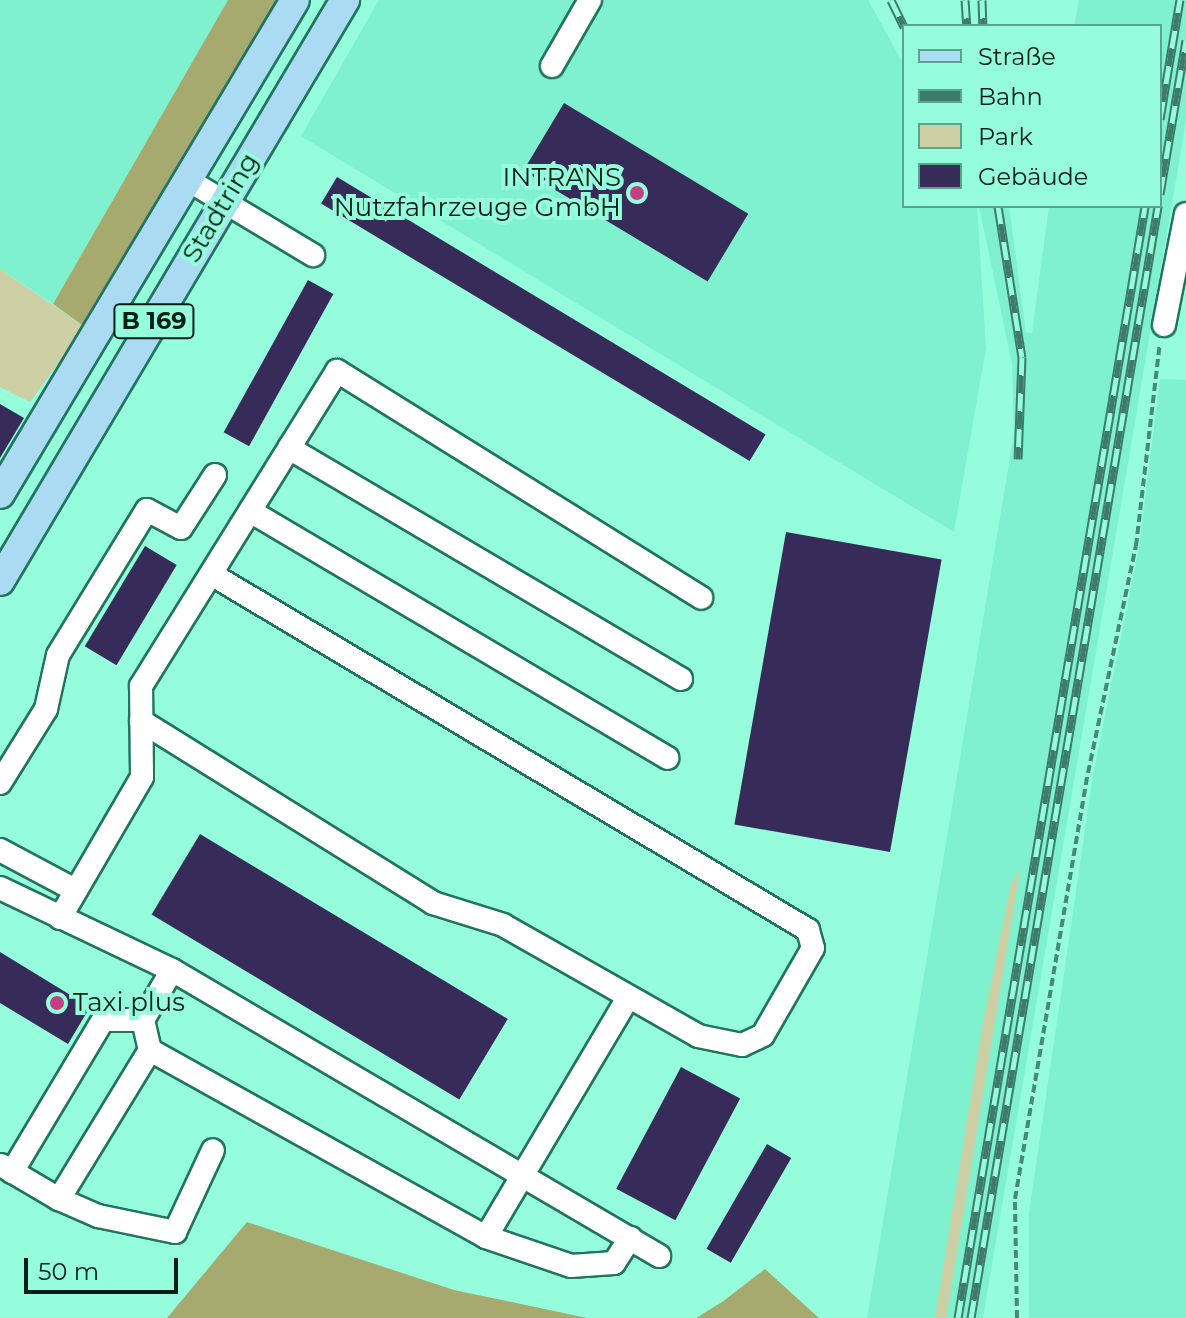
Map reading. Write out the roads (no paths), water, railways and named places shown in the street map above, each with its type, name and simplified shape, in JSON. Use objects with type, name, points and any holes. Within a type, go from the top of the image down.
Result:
[{"type":"main road","name":"Stadtring","points":[[0,494],[295,0]]},
{"type":"main road","name":"Stadtring","points":[[0,581],[345,0]]},
{"type":"street","points":[[552,66],[590,0]]},
{"type":"street","points":[[188,180],[313,255]]},
{"type":"street","points":[[1164,325],[1186,214]]},
{"type":"street","points":[[60,918],[142,777],[141,686],[337,371],[701,598]]},
{"type":"street","points":[[289,448],[681,679]]},
{"type":"street","points":[[0,783],[46,709],[58,655],[147,510],[181,528],[215,475]]},
{"type":"street","points":[[250,511],[667,758]]},
{"type":"street","points":[[141,721],[433,903],[503,925],[698,1036],[742,1045],[763,1035],[813,948],[808,930],[211,574]]},
{"type":"street","points":[[0,850],[75,890]]},
{"type":"street","points":[[0,888],[172,970],[524,1172],[659,1256]]},
{"type":"street","points":[[59,1199],[150,1050],[143,1020],[172,970]]},
{"type":"street","points":[[486,1237],[628,998]]},
{"type":"street","points":[[143,1020],[103,1020],[6,1168],[59,1199],[98,1216],[175,1232],[213,1150]]},
{"type":"street","points":[[150,1050],[486,1237],[571,1266],[614,1263],[630,1238]]},
{"type":"railway","points":[[891,0],[903,24]]},
{"type":"railway","points":[[965,0],[967,24]]},
{"type":"railway","points":[[982,0],[983,24]]},
{"type":"railway","points":[[1162,107],[1180,0]]},
{"type":"railway","points":[[1162,182],[1186,40]]},
{"type":"railway","points":[[998,208],[1022,357],[1018,459]]},
{"type":"railway","points":[[958,1318],[1145,208]]},
{"type":"railway","points":[[971,1318],[1158,208]]},
{"type":"place","name":"INTRANS Nutzfahrzeuge GmbH","points":[[637,193]]},
{"type":"place","name":"Taxi plus","points":[[57,1003]]}]
